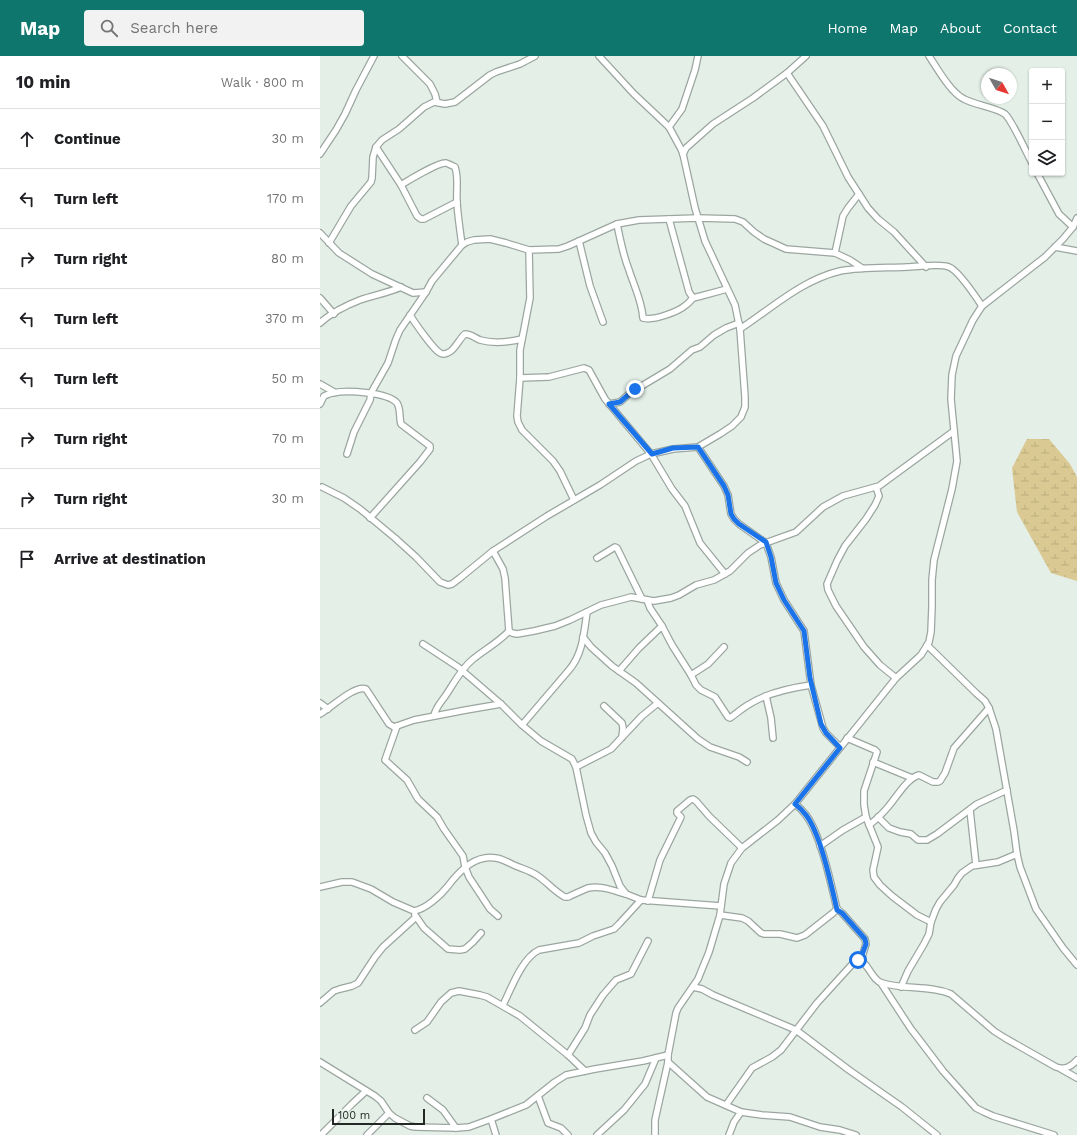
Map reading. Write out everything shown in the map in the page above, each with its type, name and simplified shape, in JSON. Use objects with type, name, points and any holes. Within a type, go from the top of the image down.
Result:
[{"type":"street","points":[[320,154],[342,119],[374,56]]},
{"type":"street","points":[[402,56],[430,84],[437,102]]},
{"type":"street","points":[[329,243],[351,206],[371,182],[373,157],[376,147],[382,140],[399,129],[424,107],[437,102],[445,104],[455,102],[490,75],[520,64],[535,56]]},
{"type":"street","points":[[322,487],[344,498],[360,509],[411,552],[440,582],[448,585],[460,578],[493,551],[636,462],[652,454],[673,448],[698,447],[738,421],[745,407],[740,326],[732,298],[705,241],[683,154],[670,127],[634,94],[599,56]]},
{"type":"street","points":[[670,127],[682,109],[698,56]]},
{"type":"street","points":[[683,154],[686,148],[718,120],[753,98],[787,73],[806,56]]},
{"type":"street","points":[[929,56],[952,89],[959,96],[1005,115],[1029,157]]},
{"type":"street","points":[[787,73],[823,126],[848,177],[868,208],[894,232],[926,267]]},
{"type":"street","points":[[376,147],[401,185],[420,219],[424,219],[457,202]]},
{"type":"street","points":[[401,185],[434,167],[446,163],[453,166],[456,170],[457,202],[462,245]]},
{"type":"street","points":[[1039,176],[1059,214],[1073,227]]},
{"type":"street","points":[[835,253],[843,216],[859,194]]},
{"type":"street","points":[[347,454],[354,432],[370,400],[371,393],[388,363],[400,330],[432,281],[462,245],[467,242],[490,239],[506,242],[529,250],[559,249],[617,224],[639,220],[698,218],[735,219],[740,220],[764,239],[786,249],[835,253],[862,268]]},
{"type":"street","points":[[655,1135],[654,1126],[656,1113],[668,1062],[676,1013],[698,979],[707,957],[720,915],[724,884],[731,863],[742,848],[778,820],[795,804],[840,748],[846,738],[896,678],[922,655],[927,645],[931,632],[934,560],[952,488],[956,461],[951,399],[952,369],[960,346],[982,306],[1056,247],[1073,227],[1077,218]]},
{"type":"street","points":[[669,219],[689,292],[693,298]]},
{"type":"street","points":[[617,224],[628,269],[640,299],[643,318],[647,319],[665,315],[680,309],[693,298],[727,289]]},
{"type":"street","points":[[320,234],[335,250],[372,274],[414,293],[426,292]]},
{"type":"street","points":[[579,241],[590,286],[603,322]]},
{"type":"street","points":[[1056,247],[1077,251]]},
{"type":"street","points":[[529,250],[530,298],[520,350],[520,378],[517,416],[519,426],[553,460],[574,500]]},
{"type":"street","points":[[609,404],[620,402],[630,392],[670,369],[692,350],[700,347],[714,335],[726,328],[740,326],[813,281],[840,271],[862,268],[949,267],[956,271],[982,306]]},
{"type":"street","points":[[320,323],[326,318],[359,300],[401,287]]},
{"type":"street","points":[[320,298],[334,314]]},
{"type":"street","points":[[410,315],[432,346],[442,354],[446,354],[453,349],[466,334],[480,339],[496,342],[510,342],[522,339]]},
{"type":"street","points":[[520,378],[549,378],[586,368],[589,370],[601,393],[609,404],[652,454],[672,489],[685,506],[700,543],[725,574]]},
{"type":"street","points":[[320,384],[334,392]]},
{"type":"street","points":[[320,404],[322,396],[334,392],[371,393],[385,397],[396,402],[399,408],[401,424],[430,447],[420,462],[370,518]]},
{"type":"street","points":[[509,631],[514,634],[534,631],[564,623],[601,605],[616,600],[631,597],[645,600],[660,600],[675,597],[696,585],[714,580],[725,574],[748,553],[760,545],[796,532],[823,507],[840,498],[876,487],[954,431]]},
{"type":"street","points":[[698,447],[724,486],[728,495],[731,514],[734,519],[766,542],[771,557],[776,583],[784,600],[804,631],[811,685],[823,728],[840,748]]},
{"type":"street","points":[[876,487],[879,496],[875,505],[845,546],[827,584],[828,590],[836,606],[864,647],[896,678]]},
{"type":"street","points":[[597,558],[615,547],[617,548],[645,600],[699,688],[716,698],[728,717],[730,718],[749,704],[766,696],[790,688],[811,685]]},
{"type":"street","points":[[434,716],[437,708],[462,671],[471,661],[509,631],[505,578],[503,570],[493,551]]},
{"type":"street","points":[[522,725],[572,667],[579,652],[583,638],[587,612]]},
{"type":"street","points":[[620,671],[662,626]]},
{"type":"street","points":[[583,638],[608,663],[636,683],[687,730],[706,745],[716,750],[739,757],[747,762]]},
{"type":"street","points":[[423,644],[452,662],[541,741],[570,758],[574,762],[591,833],[605,853],[620,886],[626,894]]},
{"type":"street","points":[[927,645],[976,692],[989,708],[996,729],[1020,867],[1036,909],[1075,958],[1077,965]]},
{"type":"street","points":[[691,675],[708,664],[724,647]]},
{"type":"street","points":[[320,714],[358,688],[364,688],[368,691],[389,724],[394,727],[414,720],[501,704]]},
{"type":"street","points":[[766,696],[771,718],[773,738]]},
{"type":"street","points":[[320,703],[328,709]]},
{"type":"street","points":[[576,767],[615,745],[642,716],[658,703]]},
{"type":"street","points":[[604,706],[622,723],[622,738]]},
{"type":"street","points":[[869,825],[878,817],[912,778],[920,775],[933,782],[938,782],[945,773],[954,748],[989,708]]},
{"type":"street","points":[[397,726],[385,760],[407,780],[418,799],[437,817],[448,836],[463,856],[465,867],[469,876],[490,908],[498,916]]},
{"type":"street","points":[[846,738],[876,751],[864,791],[866,816],[878,843],[874,870],[875,879],[884,889],[917,915],[931,922]]},
{"type":"street","points":[[873,762],[912,778]]},
{"type":"street","points":[[878,817],[889,828],[911,834],[918,840],[925,840],[937,834],[986,799],[1007,790]]},
{"type":"street","points":[[648,901],[660,860],[681,817],[677,811],[690,800],[696,800],[742,848]]},
{"type":"street","points":[[795,804],[806,816],[814,829],[837,910],[842,913],[865,939],[866,944],[860,960]]},
{"type":"street","points":[[970,810],[976,865]]},
{"type":"street","points":[[820,846],[866,816]]},
{"type":"street","points":[[901,987],[908,971],[924,944],[936,909],[962,873],[970,867],[994,863],[1017,854]]},
{"type":"street","points":[[412,911],[422,908],[442,893],[465,867],[484,858],[497,858],[536,875],[565,897],[589,888],[600,887],[626,894],[640,900],[721,906]]},
{"type":"street","points":[[320,887],[342,882],[352,882],[378,893],[412,911],[424,928],[448,949],[465,949],[481,933]]},
{"type":"street","points":[[503,1005],[523,966],[535,952],[579,943],[592,936],[614,929],[640,900]]},
{"type":"street","points":[[720,915],[742,918],[764,934],[780,934],[797,938],[805,935],[837,910]]},
{"type":"street","points":[[320,1003],[334,991],[358,983],[383,947],[416,917]]},
{"type":"street","points":[[568,1055],[603,995],[616,980],[631,974],[648,941]]},
{"type":"street","points":[[726,1105],[752,1068],[772,1057],[781,1050],[817,1003],[856,960],[860,960]]},
{"type":"street","points":[[860,960],[877,981],[881,983],[901,987],[923,988],[950,994],[988,1027],[1000,1035],[1077,1078]]},
{"type":"street","points":[[881,983],[910,1029],[943,1071],[976,1108],[994,1116],[1054,1135]]},
{"type":"street","points":[[693,987],[702,989],[796,1030],[849,1070],[902,1107],[937,1135]]},
{"type":"street","points":[[415,1030],[427,1022],[447,995],[460,991],[487,997],[520,1016],[568,1055],[585,1071]]},
{"type":"street","points":[[320,1062],[381,1101],[389,1113],[410,1126],[456,1128],[469,1127],[526,1105],[566,1075],[668,1055]]},
{"type":"street","points":[[597,1135],[624,1110],[645,1084],[656,1058]]},
{"type":"street","points":[[1061,1069],[1069,1068],[1077,1060]]},
{"type":"street","points":[[668,1062],[707,1097],[741,1112],[790,1117],[820,1127],[840,1130],[856,1135]]},
{"type":"street","points":[[321,1135],[366,1091]]},
{"type":"street","points":[[538,1096],[548,1123],[561,1128],[568,1135]]},
{"type":"street","points":[[427,1098],[444,1110],[456,1128]]},
{"type":"street","points":[[729,1135],[734,1122],[741,1112]]},
{"type":"street","points":[[367,1135],[389,1113]]},
{"type":"street","points":[[492,1119],[496,1135]]},
{"type":"street","points":[[433,1135],[435,1128]]},
{"type":"green space","points":[[1027,439],[1049,439],[1070,464],[1077,477],[1077,581],[1051,573],[1017,512],[1012,468]]},
{"type":"route","points":[[635,389],[620,402],[609,404],[652,454],[673,448],[698,447],[724,486],[728,495],[731,514],[734,519],[766,542],[771,557],[776,583],[790,611],[804,631],[810,678],[821,724],[826,733],[840,748],[795,804],[806,816],[814,829],[833,891],[837,910],[842,913],[866,941],[860,960],[858,960]]}]
